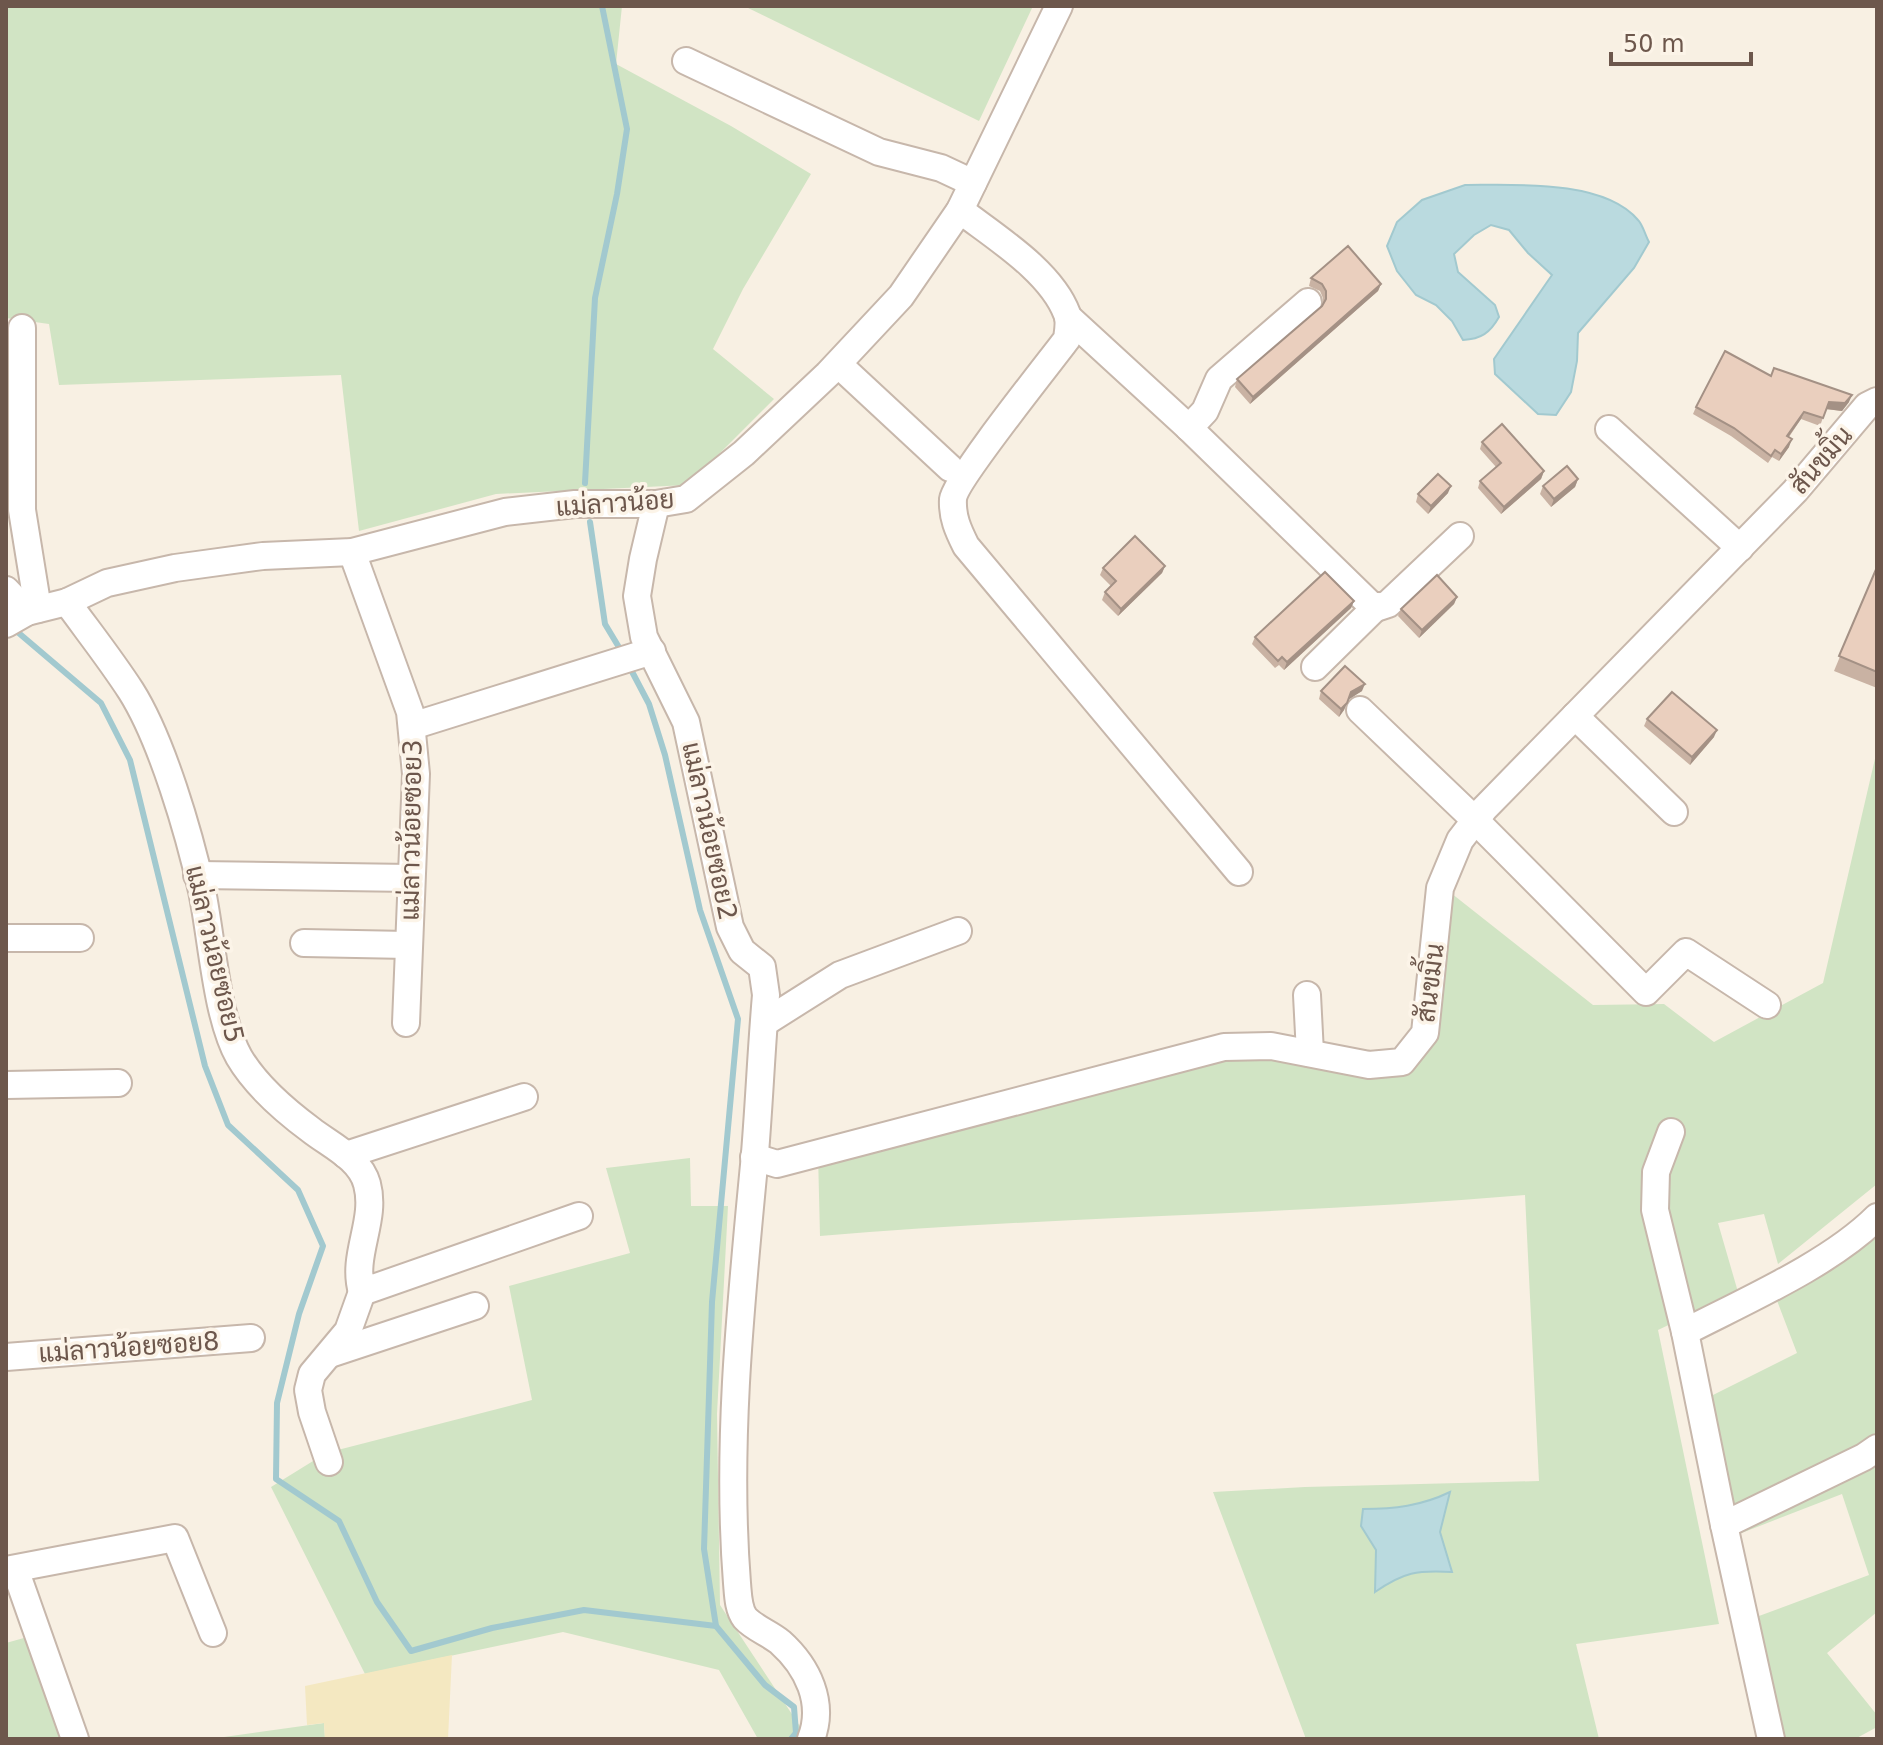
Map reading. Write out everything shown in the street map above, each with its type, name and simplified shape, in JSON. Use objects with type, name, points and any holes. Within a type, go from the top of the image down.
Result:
[{"type":"street","name":"แม่ลาวน้อย","points":[[24,615],[67,602],[107,583],[175,568],[263,556],[352,552],[505,512],[575,504],[656,504],[686,499],[744,453],[838,364],[901,296],[960,210],[1059,6]]},
{"type":"street","points":[[686,61],[879,152],[941,168],[973,183]]},
{"type":"street","points":[[960,210],[1030,264],[1058,297],[1068,317],[1189,428],[1371,605],[1388,604],[1460,536]]},
{"type":"street","points":[[1189,428],[1205,411],[1219,379],[1308,302]]},
{"type":"street","points":[[1068,317],[1067,339],[953,495],[954,520],[966,546],[1239,872]]},
{"type":"street","points":[[22,328],[24,615]]},
{"type":"street","points":[[838,364],[950,468]]},
{"type":"street","name":"สันขมิ้น","points":[[754,1157],[777,1164],[1224,1047],[1271,1046],[1369,1065],[1402,1062],[1425,1033],[1440,888],[1460,840],[1475,820],[1795,491],[1867,406],[1877,401]]},
{"type":"street","points":[[1609,429],[1740,548]]},
{"type":"street","name":"แม่ลาวน้อยซอย2","points":[[656,504],[637,596],[644,637],[686,722],[730,927],[742,951],[762,967],[766,995],[743,1272],[735,1425],[735,1560],[739,1603],[744,1617],[780,1643],[803,1669],[817,1710],[811,1739]]},
{"type":"street","name":"แม่ลาวน้อยซอย3","points":[[352,552],[410,712],[412,726],[416,774],[406,1023]]},
{"type":"street","points":[[6,590],[24,615]]},
{"type":"street","name":"แม่ลาวน้อยซอย5","points":[[67,602],[132,692],[152,733],[180,813],[197,875],[224,1019],[239,1057],[267,1094],[312,1132],[346,1155],[367,1182],[369,1207],[357,1267],[362,1292]]},
{"type":"street","points":[[1315,667],[1377,606]]},
{"type":"street","points":[[412,726],[652,651]]},
{"type":"street","points":[[1360,710],[1475,820],[1646,992],[1686,952],[1767,1005]]},
{"type":"street","points":[[1575,716],[1674,812]]},
{"type":"street","points":[[197,875],[411,878]]},
{"type":"street","points":[[764,1023],[840,975],[958,931]]},
{"type":"street","points":[[6,938],[80,938]]},
{"type":"street","points":[[304,943],[408,945]]},
{"type":"street","points":[[1307,995],[1310,1053]]},
{"type":"street","points":[[6,1085],[118,1083]]},
{"type":"street","points":[[346,1155],[524,1097]]},
{"type":"street","points":[[1671,1132],[1656,1172],[1655,1210],[1685,1332],[1771,1739]]},
{"type":"street","points":[[329,1462],[308,1390],[312,1374],[348,1331],[362,1292],[579,1216]]},
{"type":"street","points":[[1685,1332],[1799,1273],[1877,1217]]},
{"type":"street","points":[[326,1355],[475,1306]]},
{"type":"street","name":"แม่ลาวน้อยซอย8","points":[[6,1357],[251,1338]]},
{"type":"street","points":[[1724,1525],[1877,1448]]},
{"type":"street","points":[[75,1739],[10,1570],[175,1538],[213,1633]]},
{"type":"green space","points":[[6,6],[622,6],[616,64],[731,126],[811,174],[743,289],[713,349],[774,399],[688,485],[496,494],[359,531],[341,375],[59,385],[49,324],[6,318]]},
{"type":"green space","points":[[744,6],[1033,6],[979,121]]},
{"type":"green space","points":[[1877,750],[1877,1184],[1778,1264],[1764,1214],[1718,1223],[1738,1292],[1658,1330],[1719,1624],[1576,1644],[1599,1739],[1306,1739],[1213,1492],[1539,1481],[1525,1195],[820,1236],[818,1154],[1224,1047],[1369,1065],[1425,1033],[1437,882],[1593,1005],[1664,1004],[1714,1042],[1823,983]]},
{"type":"green space","points":[[690,1158],[691,1206],[728,1206],[717,1414],[720,1605],[805,1734],[802,1739],[758,1739],[719,1670],[563,1632],[365,1674],[271,1487],[326,1453],[532,1400],[509,1286],[630,1253],[606,1168]]},
{"type":"green space","points":[[1877,1229],[1877,1612],[1827,1653],[1877,1715],[1877,1727],[1855,1739],[1783,1739],[1759,1616],[1869,1575],[1842,1494],[1739,1534],[1709,1397],[1797,1353],[1776,1298]]},
{"type":"green space","points":[[31,1636],[66,1739],[6,1739],[6,1643]]},
{"type":"green space","points":[[324,1723],[325,1739],[210,1739]]},
{"type":"sand","points":[[452,1655],[448,1739],[325,1739],[324,1723],[307,1725],[305,1686]]},
{"type":"water","points":[[1465,185],[1557,187],[1603,197],[1623,207],[1638,220],[1649,242],[1634,268],[1578,333],[1571,392],[1556,415],[1538,414],[1495,374],[1494,359],[1552,275],[1509,230],[1491,225],[1474,235],[1454,254],[1458,272],[1495,305],[1499,317],[1480,337],[1463,340],[1452,321],[1436,305],[1416,295],[1397,271],[1387,246],[1397,222],[1422,200]]},
{"type":"water","points":[[1450,1492],[1440,1532],[1452,1572],[1411,1574],[1375,1592],[1376,1550],[1361,1526],[1363,1509],[1407,1506]]},
{"type":"building","points":[[1348,246],[1381,284],[1253,397],[1237,379],[1322,306],[1326,291],[1322,284],[1311,278]]},
{"type":"building","points":[[1725,351],[1771,376],[1774,368],[1852,395],[1845,403],[1829,402],[1823,418],[1804,412],[1787,436],[1792,439],[1781,454],[1775,450],[1771,456],[1734,428],[1696,407]]},
{"type":"building","points":[[1502,424],[1544,471],[1504,507],[1480,481],[1501,463],[1482,442]]},
{"type":"building","points":[[1567,466],[1578,479],[1554,499],[1543,486]]},
{"type":"building","points":[[1438,474],[1451,486],[1431,506],[1418,494]]},
{"type":"building","points":[[1135,536],[1165,566],[1121,609],[1105,592],[1116,581],[1103,568]]},
{"type":"building","points":[[1877,567],[1877,672],[1839,656]]},
{"type":"building","points":[[1325,572],[1354,601],[1287,662],[1282,657],[1278,661],[1255,637]]},
{"type":"building","points":[[1437,575],[1457,597],[1422,630],[1401,609]]},
{"type":"building","points":[[1345,666],[1365,684],[1351,692],[1341,709],[1321,691]]},
{"type":"building","points":[[1672,692],[1717,730],[1692,757],[1647,719]]},
{"type":"waterway","points":[[585,483],[595,298],[627,129],[602,6]]},
{"type":"waterway","points":[[590,522],[605,624],[623,654]]},
{"type":"waterway","points":[[14,629],[101,703],[130,760],[205,1066],[228,1125],[298,1190],[323,1246],[299,1314],[277,1403],[276,1479],[339,1521],[377,1602],[411,1651],[492,1628],[584,1610],[716,1626]]},
{"type":"waterway","points":[[628,664],[649,704],[665,755],[700,910],[738,1019],[712,1302],[704,1549],[716,1626],[765,1685],[794,1707],[796,1733],[791,1739]]}]
